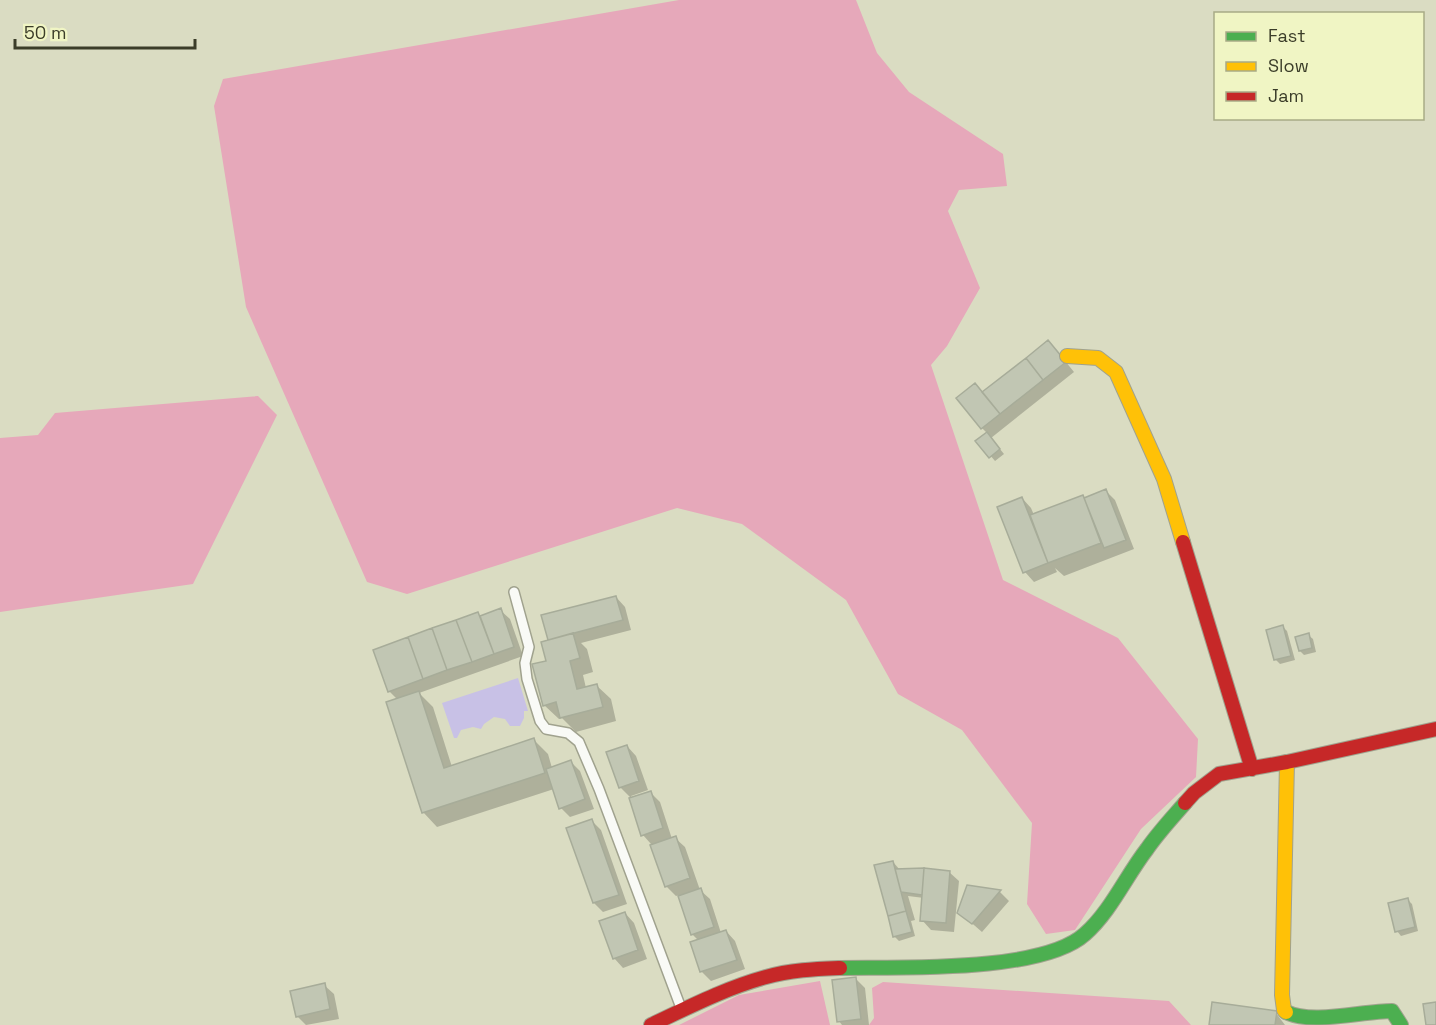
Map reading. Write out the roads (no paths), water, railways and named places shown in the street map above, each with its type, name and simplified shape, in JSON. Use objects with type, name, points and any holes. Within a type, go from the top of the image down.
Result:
[{"type":"street","points":[[1067,356],[1098,358],[1116,372],[1158,465],[1252,769]]},
{"type":"street","points":[[651,1025],[719,993],[768,976],[818,969],[970,964],[1021,959],[1062,947],[1084,935],[1099,919],[1147,848],[1194,793],[1220,774],[1287,762],[1436,729]]},
{"type":"street","points":[[1287,762],[1282,984],[1284,1010],[1298,1019],[1316,1021],[1379,1010],[1392,1011],[1401,1025]]},
{"type":"lane","points":[[514,592],[529,647],[525,663],[527,679],[540,721],[546,729],[568,733],[579,742],[599,789],[682,1010]]}]
